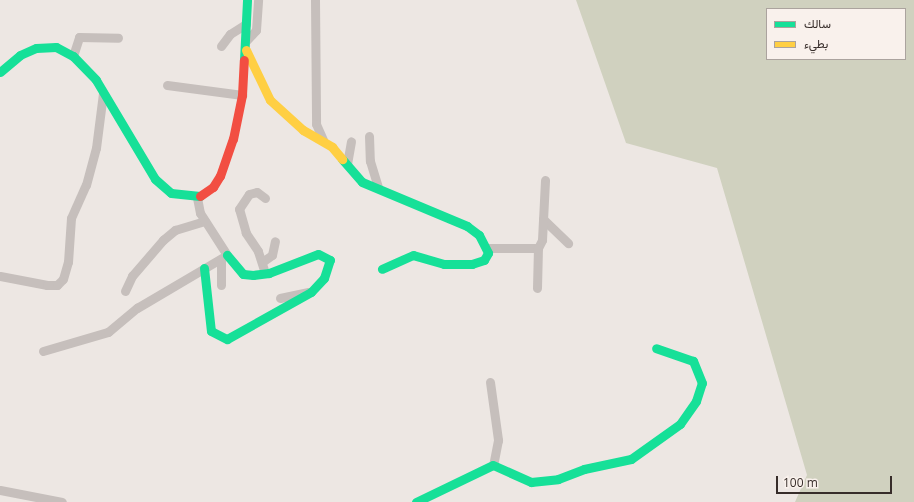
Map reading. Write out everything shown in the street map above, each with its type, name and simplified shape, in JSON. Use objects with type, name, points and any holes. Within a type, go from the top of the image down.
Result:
[{"type":"street","points":[[0,72],[20,55],[36,48],[56,47],[73,56],[103,93],[155,179],[170,193],[196,198],[213,187],[220,176],[233,139],[242,95],[247,0]]},
{"type":"street","points":[[245,45],[256,30],[258,0]]},
{"type":"street","points":[[315,0],[316,124],[323,140]]},
{"type":"street","points":[[221,46],[230,34],[246,24]]},
{"type":"street","points":[[73,56],[78,37],[118,38]]},
{"type":"street","points":[[245,45],[270,100],[303,130],[323,140],[347,164],[362,182],[370,188],[378,188],[467,226],[479,235],[488,253],[479,263],[444,264],[413,255],[382,269]]},
{"type":"street","points":[[167,84],[242,95]]},
{"type":"street","points":[[0,276],[47,285],[57,285],[63,279],[68,262],[71,218],[86,185],[96,148],[103,93]]},
{"type":"street","points":[[369,136],[372,167],[378,188]]},
{"type":"street","points":[[347,164],[351,141]]},
{"type":"street","points":[[537,288],[538,248],[542,240],[545,180]]},
{"type":"street","points":[[265,198],[257,192],[249,194],[242,200],[239,209],[246,233],[262,262],[265,273]]},
{"type":"street","points":[[196,198],[205,221],[224,257],[243,274],[265,273],[306,256],[325,255],[330,260],[328,268],[311,292],[227,339],[211,331],[204,268]]},
{"type":"street","points":[[543,219],[568,243]]},
{"type":"street","points":[[125,291],[132,276],[162,240],[174,230],[205,221]]},
{"type":"street","points":[[262,262],[272,255],[275,241]]},
{"type":"street","points":[[486,248],[538,248]]},
{"type":"street","points":[[43,351],[108,332],[137,308],[224,257]]},
{"type":"street","points":[[221,285],[224,257]]},
{"type":"street","points":[[280,298],[311,292]]},
{"type":"street","points":[[416,502],[493,465],[531,482],[558,479],[584,469],[631,459],[680,424],[696,401],[702,383],[693,361],[656,348]]},
{"type":"street","points":[[490,382],[498,440],[493,465]]},
{"type":"street","points":[[0,490],[62,502]]},
{"type":"green space","points":[[576,0],[914,0],[914,502],[795,502],[807,475],[717,168],[626,143]]},
{"type":"traffic: fast","points":[[244,60],[247,0]]},
{"type":"traffic: fast","points":[[0,72],[20,55],[36,48],[56,47],[73,56],[96,80],[155,179],[171,193],[200,196]]},
{"type":"traffic: fast","points":[[342,159],[362,182],[467,226],[479,235],[488,253],[484,260],[472,264],[444,264],[413,255],[382,269]]},
{"type":"traffic: fast","points":[[204,268],[211,331],[227,339],[311,292],[324,278],[330,260],[318,254],[269,273],[253,275],[243,274],[227,255]]},
{"type":"traffic: fast","points":[[416,502],[493,465],[531,482],[558,479],[584,469],[631,459],[680,424],[696,401],[702,383],[693,361],[656,348]]},
{"type":"traffic: slow","points":[[246,50],[270,100],[303,130],[332,147],[342,159]]},
{"type":"traffic: jam","points":[[200,196],[213,187],[220,176],[233,139],[242,95],[244,60]]}]
